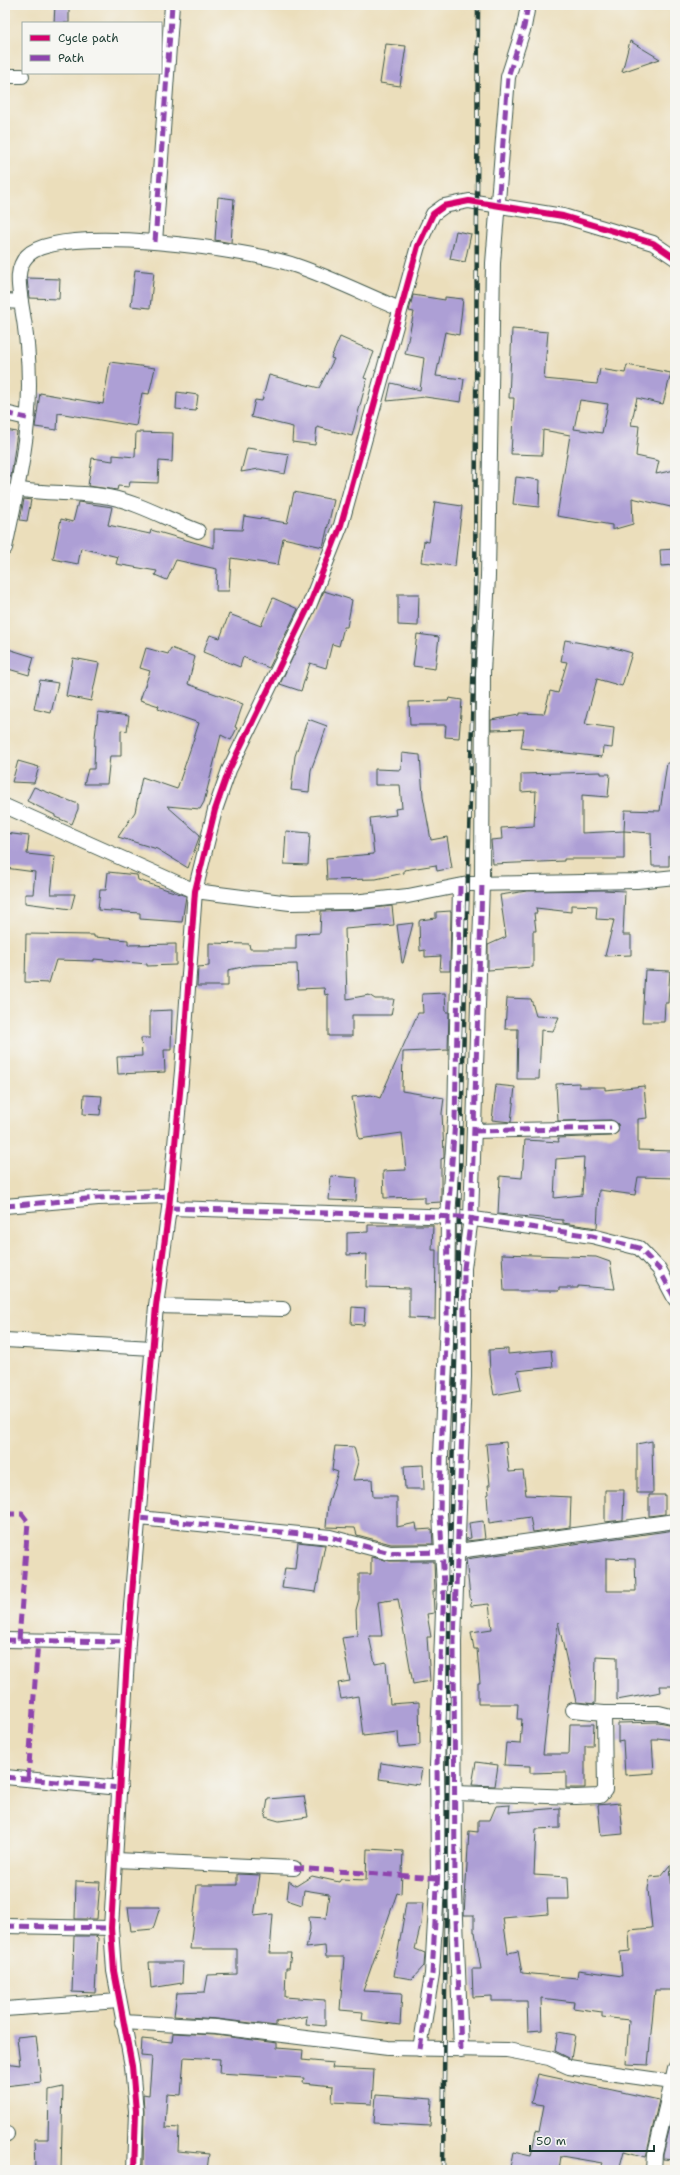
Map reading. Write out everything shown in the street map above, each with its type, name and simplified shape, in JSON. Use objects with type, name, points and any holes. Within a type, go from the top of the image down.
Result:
[{"type":"street","points":[[155,242],[172,5]]},
{"type":"street","points":[[461,2050],[455,1892],[454,1641],[464,1377],[464,1268],[471,1218],[482,884],[483,673],[488,576],[493,263],[508,77],[524,27],[528,5]]},
{"type":"street","points":[[5,76],[22,76]]},
{"type":"street","points":[[134,2170],[136,2111],[132,2066],[122,2022],[114,1971],[111,1928],[128,1642],[156,1306],[170,1202],[195,891],[215,810],[229,770],[309,606],[341,525],[418,246],[433,214],[444,206],[469,201],[564,216],[653,243],[675,258]]},
{"type":"street","points":[[5,548],[27,418],[29,384],[19,272],[28,255],[39,249],[57,243],[83,240],[155,242],[253,254],[296,265],[400,309]]},
{"type":"street","points":[[5,301],[21,302]]},
{"type":"street","points":[[5,413],[27,418]]},
{"type":"street","points":[[16,489],[38,493],[90,494],[110,497],[132,503],[198,531]]},
{"type":"street","points":[[5,806],[195,891],[290,903],[353,902],[408,896],[460,886],[482,884],[637,880],[675,877]]},
{"type":"street","points":[[420,2049],[432,1974],[438,1870],[437,1765],[444,1585],[440,1514],[441,1462],[447,1321],[448,1217],[455,1120],[460,886]]},
{"type":"street","points":[[474,1131],[611,1128]]},
{"type":"street","points":[[5,1206],[98,1198],[471,1218],[592,1236],[639,1248],[659,1269],[675,1299]]},
{"type":"street","points":[[156,1306],[283,1309]]},
{"type":"street","points":[[5,1340],[153,1348]]},
{"type":"street","points":[[139,1518],[330,1538],[390,1553],[443,1552]]},
{"type":"street","points":[[458,1550],[486,1548],[675,1521]]},
{"type":"street","points":[[5,1640],[128,1642]]},
{"type":"street","points":[[573,1710],[604,1713],[659,1713],[675,1716]]},
{"type":"street","points":[[454,1793],[576,1797],[600,1796],[606,1790],[604,1713]]},
{"type":"street","points":[[5,1777],[120,1788]]},
{"type":"street","points":[[116,1860],[294,1868]]},
{"type":"street","points":[[5,1926],[111,1928]]},
{"type":"street","points":[[5,2009],[119,2001]]},
{"type":"street","points":[[122,2022],[216,2027],[388,2048],[507,2050],[549,2058],[569,2066],[582,2069],[674,2082]]},
{"type":"street","points":[[654,2170],[655,2154],[674,2082],[675,2068]]},
{"type":"building","points":[[55,5],[69,5],[69,22],[54,22]]},
{"type":"building","points":[[630,41],[660,59],[622,72]]},
{"type":"building","points":[[386,44],[406,46],[400,86],[380,83]]},
{"type":"building","points":[[218,197],[234,199],[231,243],[215,240]]},
{"type":"building","points":[[456,231],[471,234],[465,262],[450,259]]},
{"type":"building","points":[[135,270],[154,272],[150,308],[131,306]]},
{"type":"building","points":[[27,278],[60,279],[59,299],[29,298]]},
{"type":"building","points":[[413,295],[445,300],[445,297],[463,299],[459,335],[445,332],[436,376],[464,379],[461,402],[425,397],[387,401],[391,383],[420,390],[424,358],[405,354],[414,312],[409,311]]},
{"type":"building","points":[[512,329],[548,332],[544,379],[597,384],[600,369],[625,373],[627,365],[671,373],[663,404],[637,398],[631,425],[639,426],[636,456],[659,461],[656,474],[675,470],[675,508],[632,498],[633,524],[612,530],[612,525],[557,516],[570,435],[543,430],[542,455],[511,454],[514,398],[509,398]],"holes":[[[580,400],[608,404],[602,433],[574,429]]]},
{"type":"building","points":[[340,337],[374,352],[364,378],[367,379],[352,436],[317,427],[315,445],[292,442],[293,427],[251,417],[255,400],[262,401],[269,375],[319,388],[334,359],[331,358]]},
{"type":"building","points":[[110,362],[155,368],[149,394],[142,393],[136,426],[58,413],[57,430],[35,427],[40,393],[103,404]]},
{"type":"building","points":[[177,392],[198,395],[196,411],[176,409]]},
{"type":"building","points":[[5,430],[17,432],[11,477],[5,476]]},
{"type":"building","points":[[136,432],[173,433],[172,462],[159,461],[158,483],[130,482],[129,487],[118,486],[117,490],[88,486],[92,458],[113,461],[113,455],[135,457]]},
{"type":"building","points":[[247,448],[289,454],[285,474],[259,469],[241,472]]},
{"type":"building","points":[[516,477],[540,480],[539,507],[513,504]]},
{"type":"building","points":[[294,492],[334,500],[323,547],[283,538],[278,565],[231,558],[229,591],[216,591],[217,569],[176,560],[167,580],[155,575],[157,571],[116,564],[118,557],[81,548],[78,564],[53,559],[61,519],[73,522],[78,502],[112,507],[108,525],[150,534],[151,530],[214,548],[214,529],[242,530],[244,516],[287,523]]},
{"type":"building","points":[[24,499],[31,500],[27,521],[20,520]]},
{"type":"building","points":[[435,502],[462,506],[455,566],[421,562],[424,541],[429,542]]},
{"type":"building","points":[[675,549],[675,565],[661,566],[660,550]]},
{"type":"building","points":[[324,591],[352,600],[347,627],[344,627],[339,646],[332,644],[326,668],[310,663],[301,691],[280,684]]},
{"type":"building","points":[[398,594],[419,594],[418,626],[398,625]]},
{"type":"building","points":[[273,598],[298,609],[269,668],[243,657],[240,667],[203,652],[210,635],[220,638],[229,614],[261,626]]},
{"type":"building","points":[[417,634],[439,637],[435,669],[413,666]]},
{"type":"building","points":[[565,640],[609,648],[611,647],[632,653],[622,686],[597,679],[585,724],[614,728],[612,748],[603,747],[602,757],[521,748],[524,729],[491,730],[491,720],[519,715],[519,713],[544,714],[550,691],[558,693],[567,662],[561,661]]},
{"type":"building","points":[[5,648],[34,657],[29,675],[5,668]]},
{"type":"building","points":[[146,648],[168,654],[171,648],[195,657],[188,684],[243,704],[235,727],[237,728],[231,740],[221,735],[204,802],[200,809],[167,806],[200,835],[188,868],[157,849],[118,837],[135,812],[142,777],[177,789],[199,723],[158,709],[159,706],[140,700],[150,671],[140,668]]},
{"type":"building","points":[[73,658],[99,663],[91,701],[66,696]]},
{"type":"building","points":[[40,680],[58,683],[51,713],[34,709]]},
{"type":"building","points":[[449,698],[462,700],[459,738],[445,737],[446,725],[410,725],[409,702],[448,701]]},
{"type":"building","points":[[98,712],[129,716],[127,731],[121,730],[121,756],[110,756],[107,784],[84,784],[88,769],[94,769],[95,737]]},
{"type":"building","points":[[308,719],[327,726],[311,770],[309,792],[291,790],[295,756]]},
{"type":"building","points":[[402,753],[420,755],[423,796],[431,840],[447,837],[452,868],[437,871],[436,865],[404,870],[404,873],[376,879],[327,880],[326,858],[374,854],[370,818],[396,815],[395,809],[402,808],[400,785],[375,785],[375,769],[401,770]]},
{"type":"building","points":[[18,761],[39,767],[34,783],[12,782]]},
{"type":"building","points":[[667,763],[675,763],[675,854],[669,855],[669,866],[652,866],[651,833],[624,831],[625,810],[660,811]]},
{"type":"building","points":[[601,772],[601,774],[610,774],[608,797],[582,795],[582,833],[624,831],[624,859],[564,859],[564,861],[493,864],[491,840],[502,839],[501,828],[534,826],[536,791],[521,792],[521,774]]},
{"type":"building","points":[[34,787],[78,804],[78,809],[72,824],[55,817],[55,815],[27,801]]},
{"type":"building","points":[[286,831],[310,833],[308,865],[284,864]]},
{"type":"building","points":[[5,833],[29,836],[27,854],[55,857],[51,894],[75,894],[71,909],[25,903],[25,894],[33,894],[35,872],[5,868]]},
{"type":"building","points":[[108,872],[137,875],[138,880],[186,896],[182,922],[140,919],[140,913],[98,910],[100,890],[106,890]]},
{"type":"building","points":[[527,891],[625,891],[623,935],[631,935],[631,955],[605,956],[614,920],[596,919],[597,906],[571,905],[571,912],[536,908],[537,913],[534,913],[536,931],[533,931],[533,967],[488,970],[488,945],[506,937],[500,895]]},
{"type":"building","points":[[392,906],[394,925],[345,929],[347,999],[369,995],[375,999],[394,999],[391,1015],[352,1015],[352,1036],[328,1036],[328,994],[325,995],[324,988],[298,989],[297,964],[252,965],[228,970],[228,986],[197,986],[198,967],[209,966],[209,943],[249,944],[250,949],[296,949],[296,934],[320,933],[321,911],[354,910]]},
{"type":"building","points":[[451,911],[450,971],[440,971],[441,956],[425,957],[425,950],[420,951],[419,922],[420,920],[436,918],[436,912]]},
{"type":"building","points":[[413,923],[403,963],[402,963],[397,925]]},
{"type":"building","points":[[26,934],[94,935],[94,937],[128,940],[128,945],[176,944],[176,965],[147,966],[147,964],[94,959],[94,961],[56,960],[49,983],[25,982]]},
{"type":"building","points":[[645,970],[670,971],[668,1003],[665,1003],[664,1022],[642,1022]]},
{"type":"building","points":[[445,993],[446,1012],[449,1012],[448,1050],[403,1052],[402,1091],[444,1098],[442,1113],[444,1158],[441,1159],[441,1202],[425,1203],[425,1197],[384,1198],[383,1171],[406,1170],[402,1133],[359,1139],[352,1097],[371,1095],[380,1098],[418,1013],[423,1013],[422,994]]},
{"type":"building","points":[[507,998],[531,999],[536,1016],[559,1017],[553,1031],[541,1030],[539,1079],[517,1079],[518,1029],[505,1029]]},
{"type":"building","points":[[172,1010],[171,1050],[164,1050],[165,1072],[118,1074],[117,1057],[142,1056],[141,1038],[150,1038],[150,1011]]},
{"type":"building","points":[[579,1083],[579,1087],[605,1087],[605,1090],[644,1086],[647,1118],[638,1119],[638,1150],[675,1151],[675,1178],[638,1177],[635,1195],[599,1190],[597,1228],[563,1223],[563,1220],[498,1214],[500,1176],[522,1178],[525,1140],[559,1142],[558,1138],[611,1136],[618,1132],[618,1124],[611,1120],[558,1121],[556,1084]],"holes":[[[584,1157],[582,1195],[554,1198],[556,1159]]]},
{"type":"building","points":[[496,1085],[515,1087],[511,1122],[492,1120]]},
{"type":"building","points":[[84,1095],[102,1096],[100,1115],[83,1114]]},
{"type":"building","points":[[331,1176],[357,1178],[356,1201],[329,1200]]},
{"type":"building","points":[[368,1225],[433,1225],[432,1250],[436,1250],[435,1319],[409,1318],[409,1288],[366,1287],[367,1254],[347,1255],[347,1233],[368,1232]]},
{"type":"building","points":[[502,1254],[596,1257],[610,1262],[615,1289],[578,1286],[578,1288],[559,1288],[559,1291],[504,1291]]},
{"type":"building","points":[[352,1307],[365,1308],[364,1325],[351,1324]]},
{"type":"building","points":[[508,1349],[508,1354],[551,1350],[553,1367],[517,1371],[521,1390],[494,1395],[490,1374],[489,1350]]},
{"type":"building","points":[[652,1441],[653,1493],[637,1493],[637,1444]]},
{"type":"building","points":[[506,1442],[509,1472],[523,1471],[526,1495],[571,1497],[570,1527],[533,1532],[530,1517],[489,1523],[487,1495],[489,1494],[488,1485],[490,1485],[486,1444]]},
{"type":"building","points":[[335,1446],[354,1447],[358,1462],[353,1480],[372,1479],[373,1497],[397,1497],[397,1527],[416,1523],[417,1530],[432,1529],[433,1544],[391,1544],[357,1535],[355,1528],[326,1527],[328,1505],[338,1472],[332,1470]]},
{"type":"building","points":[[423,1465],[424,1489],[405,1489],[404,1466]]},
{"type":"building","points":[[605,1490],[624,1490],[623,1520],[605,1522]]},
{"type":"building","points":[[649,1495],[665,1495],[665,1514],[649,1516]]},
{"type":"building","points":[[483,1521],[485,1539],[466,1541],[466,1539],[471,1538],[469,1523]]},
{"type":"building","points":[[675,1530],[675,1686],[660,1686],[661,1692],[617,1700],[617,1657],[596,1656],[595,1704],[576,1702],[558,1622],[543,1754],[569,1754],[570,1724],[594,1724],[593,1746],[585,1746],[585,1788],[566,1788],[566,1772],[530,1773],[530,1766],[504,1765],[506,1743],[520,1744],[522,1719],[517,1719],[518,1704],[478,1704],[478,1683],[480,1683],[477,1649],[474,1649],[471,1632],[492,1629],[489,1604],[471,1606],[466,1559]],"holes":[[[606,1558],[635,1559],[636,1591],[606,1591]]]},
{"type":"building","points":[[298,1542],[325,1545],[316,1592],[282,1588],[285,1568],[295,1569]]},
{"type":"building","points":[[371,1557],[390,1561],[434,1561],[434,1613],[427,1614],[431,1637],[427,1637],[430,1681],[413,1684],[398,1599],[378,1602],[382,1636],[369,1636],[375,1664],[386,1662],[390,1704],[419,1702],[420,1745],[399,1747],[398,1732],[363,1736],[358,1696],[341,1699],[338,1683],[350,1681],[342,1638],[357,1636],[356,1610],[359,1599],[359,1574],[371,1574]]},
{"type":"building","points":[[658,1722],[675,1725],[675,1740],[657,1738],[657,1740],[652,1740],[654,1773],[625,1775],[623,1741],[618,1742],[618,1723]]},
{"type":"building","points":[[476,1762],[498,1765],[495,1786],[472,1785]]},
{"type":"building","points":[[381,1763],[422,1769],[419,1785],[379,1779]]},
{"type":"building","points":[[304,1796],[308,1817],[279,1821],[265,1817],[268,1799]]},
{"type":"building","points":[[620,1803],[623,1834],[601,1836],[598,1805]]},
{"type":"building","points":[[510,1805],[509,1812],[560,1808],[560,1828],[536,1829],[534,1875],[568,1877],[569,1899],[547,1899],[548,1914],[503,1918],[508,1953],[518,1951],[522,1973],[577,1978],[578,1970],[622,1976],[620,1952],[630,1951],[629,1930],[652,1928],[648,1889],[650,1877],[661,1876],[670,1865],[675,1928],[675,1990],[655,1990],[648,2065],[626,2064],[629,2020],[602,2017],[602,2012],[573,2008],[574,2002],[541,1998],[542,2030],[528,2031],[527,2001],[492,2001],[492,1996],[473,1997],[472,1969],[481,1969],[474,1932],[474,1915],[464,1915],[469,1831],[478,1832],[478,1820],[490,1820],[496,1806]]},
{"type":"building","points":[[367,1849],[403,1851],[401,1894],[397,1893],[363,1991],[402,1993],[400,2025],[362,2020],[363,2012],[340,2010],[344,1957],[326,1957],[325,1946],[306,1948],[310,1929],[309,1917],[326,1918],[329,1894],[304,1890],[302,1905],[287,1900],[289,1881],[296,1886],[312,1876],[339,1882],[341,1879],[366,1880]]},
{"type":"building","points":[[237,1874],[260,1875],[254,1916],[273,1914],[270,1953],[291,1953],[289,1968],[286,1968],[285,1997],[325,2000],[325,2026],[306,2024],[307,2016],[276,2022],[276,2026],[217,2019],[174,2016],[177,1993],[205,1992],[208,1975],[237,1974],[237,1949],[190,1949],[197,1885],[237,1885]]},
{"type":"building","points":[[76,1881],[100,1882],[97,1919],[75,1919]]},
{"type":"building","points":[[406,1903],[423,1903],[421,1924],[415,1949],[425,1953],[424,1966],[412,1979],[394,1976]]},
{"type":"building","points":[[128,1907],[160,1907],[153,1929],[131,1931]]},
{"type":"building","points":[[74,1936],[96,1936],[98,1938],[95,1993],[72,1992]]},
{"type":"building","points":[[149,1962],[183,1962],[182,1983],[151,1988]]},
{"type":"building","points":[[558,2032],[575,2035],[571,2059],[555,2051]]},
{"type":"building","points":[[173,2033],[215,2035],[277,2043],[277,2048],[303,2050],[302,2060],[333,2063],[332,2068],[374,2070],[372,2104],[332,2102],[333,2086],[303,2083],[304,2078],[219,2073],[220,2059],[184,2057],[181,2095],[167,2094],[165,2127],[179,2128],[178,2151],[209,2154],[207,2170],[143,2168],[143,2094],[149,2095],[152,2057],[141,2056],[142,2039],[172,2042]]},
{"type":"building","points":[[36,2035],[41,2082],[5,2086],[5,2063],[20,2065],[17,2037]]},
{"type":"building","points":[[538,2074],[659,2100],[646,2157],[624,2151],[619,2170],[600,2168],[602,2163],[561,2156],[559,2170],[524,2170],[510,2167],[513,2152],[531,2156],[536,2131],[539,2132],[544,2105],[531,2103]]},
{"type":"building","points":[[63,2087],[61,2170],[35,2170],[34,2139],[48,2139],[49,2090]]},
{"type":"building","points":[[376,2095],[432,2099],[430,2126],[374,2123]]},
{"type":"building","points":[[675,2106],[675,2160],[663,2159],[663,2155]]},
{"type":"railway","points":[[443,2170],[450,1551],[475,610],[478,5]]},
{"type":"marked path","points":[[155,242],[172,5]]},
{"type":"marked path","points":[[500,206],[498,206],[508,77],[524,27],[528,5]]},
{"type":"marked path","points":[[5,413],[27,418]]},
{"type":"marked path","points":[[461,2050],[455,1892],[454,1641],[464,1377],[464,1268],[471,1218],[482,884]]},
{"type":"marked path","points":[[420,2049],[432,1974],[438,1870],[437,1765],[444,1585],[440,1514],[441,1455],[447,1321],[448,1217],[455,1120],[460,886]]},
{"type":"marked path","points":[[474,1131],[611,1128]]},
{"type":"marked path","points":[[5,1206],[98,1198],[170,1196]]},
{"type":"marked path","points":[[169,1208],[460,1217],[592,1236],[639,1248],[659,1269],[675,1299]]},
{"type":"marked path","points":[[5,1514],[22,1514],[28,1522],[19,1640]]},
{"type":"marked path","points":[[139,1518],[330,1537],[390,1553],[443,1552]]},
{"type":"marked path","points":[[5,1640],[128,1642]]},
{"type":"marked path","points":[[28,1779],[38,1640]]},
{"type":"marked path","points":[[5,1777],[120,1788]]},
{"type":"marked path","points":[[294,1868],[437,1878]]},
{"type":"marked path","points":[[5,1926],[111,1928]]},
{"type":"cycle path","points":[[134,2170],[136,2111],[132,2066],[114,1971],[111,1928],[128,1642],[156,1306],[169,1208],[182,1071],[195,891],[215,810],[229,770],[309,606],[341,525],[418,246],[433,214],[444,206],[469,201],[563,216],[653,243],[675,258]]}]
